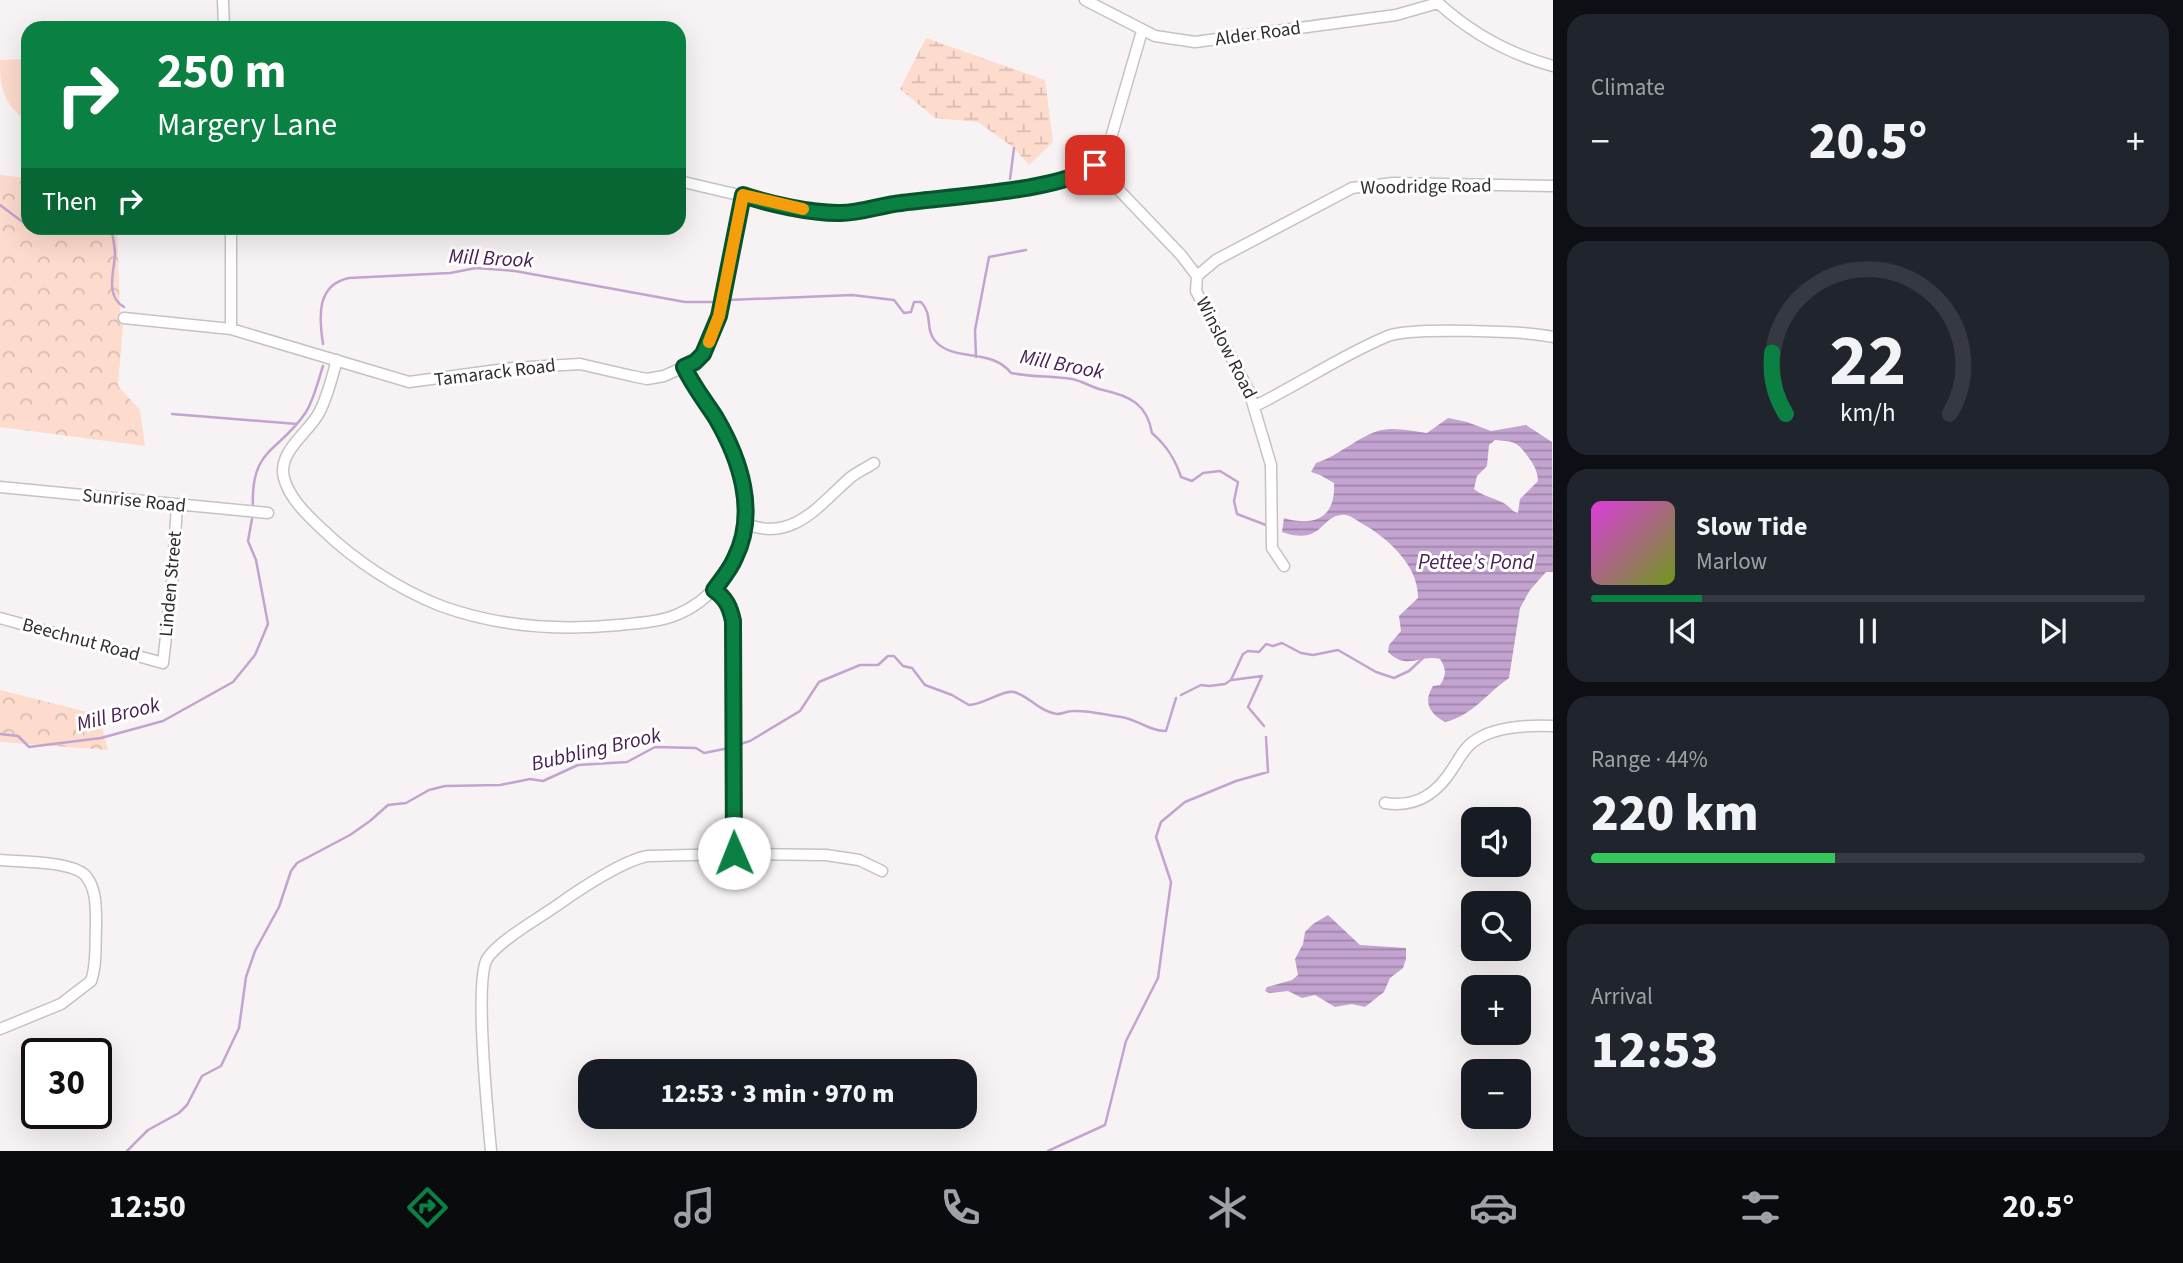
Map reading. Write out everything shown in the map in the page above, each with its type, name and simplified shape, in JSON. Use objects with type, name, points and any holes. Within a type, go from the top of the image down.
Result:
[{"type":"street","points":[[223,0],[224,21]]},
{"type":"street","name":"Alder Road","points":[[1085,0],[1142,31],[1167,39],[1195,42],[1396,15],[1436,1]]},
{"type":"street","points":[[1436,1],[1474,32],[1501,47],[1553,66]]},
{"type":"street","points":[[686,183],[813,211],[842,214],[1064,180],[1095,165],[1108,148],[1142,31]]},
{"type":"street","name":"Winslow Road","points":[[1095,165],[1181,255],[1197,276],[1196,291],[1250,391],[1255,406],[1271,466],[1272,548],[1283,566]]},
{"type":"street","name":"Woodridge Road","points":[[1197,276],[1216,260],[1352,188],[1393,183],[1553,186]]},
{"type":"street","name":"Tamarack Road","points":[[124,318],[231,329],[410,382],[513,368],[580,364],[647,379],[664,376],[695,362],[703,354],[719,316],[743,195]]},
{"type":"street","points":[[231,235],[231,329]]},
{"type":"street","points":[[1255,406],[1390,334],[1446,332],[1536,334],[1553,337]]},
{"type":"street","points":[[337,360],[319,414],[288,455],[284,467],[284,477],[295,500],[310,517],[334,541],[385,578],[413,594],[473,615],[528,626],[576,629],[674,616],[700,602],[714,590],[736,557],[744,523],[746,498],[743,478],[716,418],[695,390],[684,367]]},
{"type":"street","points":[[744,523],[758,529],[781,529],[816,512],[853,475],[874,463]]},
{"type":"street","name":"Sunrise Road","points":[[0,487],[268,513]]},
{"type":"street","name":"Linden Street","points":[[163,663],[177,505]]},
{"type":"street","points":[[714,590],[724,596],[731,609],[733,621],[734,853]]},
{"type":"street","name":"Beechnut Road","points":[[0,618],[163,663]]},
{"type":"street","points":[[1385,803],[1403,805],[1432,793],[1447,778],[1467,747],[1484,736],[1512,728],[1553,726]]},
{"type":"street","points":[[491,1151],[481,1004],[482,971],[488,957],[512,937],[564,901],[636,858],[734,853],[826,855],[859,860],[882,871]]},
{"type":"street","points":[[0,860],[65,866],[79,871],[87,877],[96,901],[95,957],[91,981],[61,1004],[0,1029]]},
{"type":"green space","points":[[926,38],[1045,80],[1053,142],[1029,165],[1014,148],[978,122],[935,118],[900,89]]},
{"type":"green space","points":[[21,59],[21,116],[8,102],[2,88],[0,60]]},
{"type":"green space","points":[[0,175],[21,177],[21,235],[117,235],[120,311],[123,325],[118,386],[140,410],[145,446],[0,427]]},
{"type":"green space","points":[[0,690],[99,715],[108,750],[0,742]]},
{"type":"water","name":"Pettee's Pond","points":[[1448,418],[1491,431],[1526,425],[1552,442],[1553,572],[1546,572],[1530,590],[1520,608],[1509,678],[1463,715],[1445,722],[1435,715],[1428,702],[1433,686],[1440,685],[1445,675],[1440,659],[1407,661],[1395,658],[1388,652],[1389,645],[1401,631],[1399,616],[1418,598],[1413,575],[1400,554],[1381,536],[1347,515],[1334,517],[1319,530],[1305,536],[1282,532],[1284,518],[1295,521],[1314,520],[1327,512],[1331,504],[1334,483],[1311,472],[1316,463],[1382,430],[1427,433]],"holes":[[[1495,440],[1519,446],[1537,473],[1538,481],[1520,499],[1518,513],[1474,489],[1477,476],[1487,466],[1489,445]]]},
{"type":"water","points":[[1328,915],[1360,945],[1406,948],[1403,968],[1390,978],[1384,992],[1365,1007],[1352,1004],[1335,1007],[1315,995],[1302,998],[1288,991],[1265,991],[1267,987],[1292,980],[1298,975],[1295,959],[1303,944],[1305,932]]},
{"type":"waterway","points":[[1010,179],[1014,148]]},
{"type":"waterway","points":[[0,205],[21,221]]},
{"type":"waterway","points":[[113,235],[114,297],[124,307]]},
{"type":"waterway","points":[[976,357],[975,330],[989,257],[1026,250]]},
{"type":"waterway","name":"Mill Brook","points":[[323,344],[321,313],[325,295],[330,287],[349,278],[450,273],[476,268],[515,271],[685,302],[712,302]]},
{"type":"waterway","name":"Mill Brook","points":[[728,300],[852,295],[894,300],[904,313],[911,312],[914,302],[921,302],[927,312],[932,337],[944,348],[994,360],[1011,373],[1076,380],[1121,395],[1136,403],[1146,415],[1152,433],[1170,453],[1181,477],[1192,481],[1203,473],[1220,471],[1238,482],[1234,501],[1237,514],[1266,525]]},
{"type":"waterway","name":"Mill Brook","points":[[253,508],[253,488],[261,462],[306,412],[323,366]]},
{"type":"waterway","points":[[172,414],[297,424]]},
{"type":"waterway","name":"Mill Brook","points":[[0,734],[18,736],[29,747],[101,738],[163,721],[233,682],[255,655],[268,624],[256,560],[248,541],[252,519]]},
{"type":"waterway","name":"Bubbling Brook","points":[[1181,695],[1201,685],[1225,684],[1231,680],[1243,654],[1248,651],[1259,652],[1266,644],[1273,646],[1282,643],[1301,653],[1313,655],[1338,650],[1376,672],[1394,678],[1409,671],[1423,658]]},
{"type":"waterway","name":"Bubbling Brook","points":[[737,745],[750,741],[800,711],[819,682],[860,665],[878,665],[888,656],[894,656],[903,666],[912,668],[925,685],[969,705],[1014,692],[1051,713],[1097,713],[1127,718],[1155,730],[1166,731],[1176,698]]},
{"type":"waterway","points":[[1232,680],[1262,676],[1248,707],[1264,726]]},
{"type":"waterway","points":[[1048,1151],[1105,1125],[1126,1041],[1158,978],[1171,882],[1156,837],[1161,822],[1185,802],[1236,781],[1268,772],[1266,737]]},
{"type":"waterway","name":"Bubbling Brook","points":[[127,1151],[148,1130],[179,1113],[187,1105],[202,1076],[221,1066],[239,1028],[246,977],[255,951],[279,907],[291,871],[297,863],[350,835],[388,805],[406,803],[429,790],[445,786],[500,785],[530,779],[543,781],[578,765],[627,762],[655,747],[696,748],[704,753],[724,749]]},
{"type":"slow traffic","points":[[709,342],[719,316],[743,195],[803,209]]},
{"type":"route","points":[[734,853],[733,621],[731,609],[724,596],[714,590],[736,557],[744,523],[746,498],[743,478],[734,455],[716,418],[695,390],[684,367],[703,354],[719,316],[743,195],[786,206],[842,214],[900,203],[1028,187],[1064,180],[1095,165]]}]
